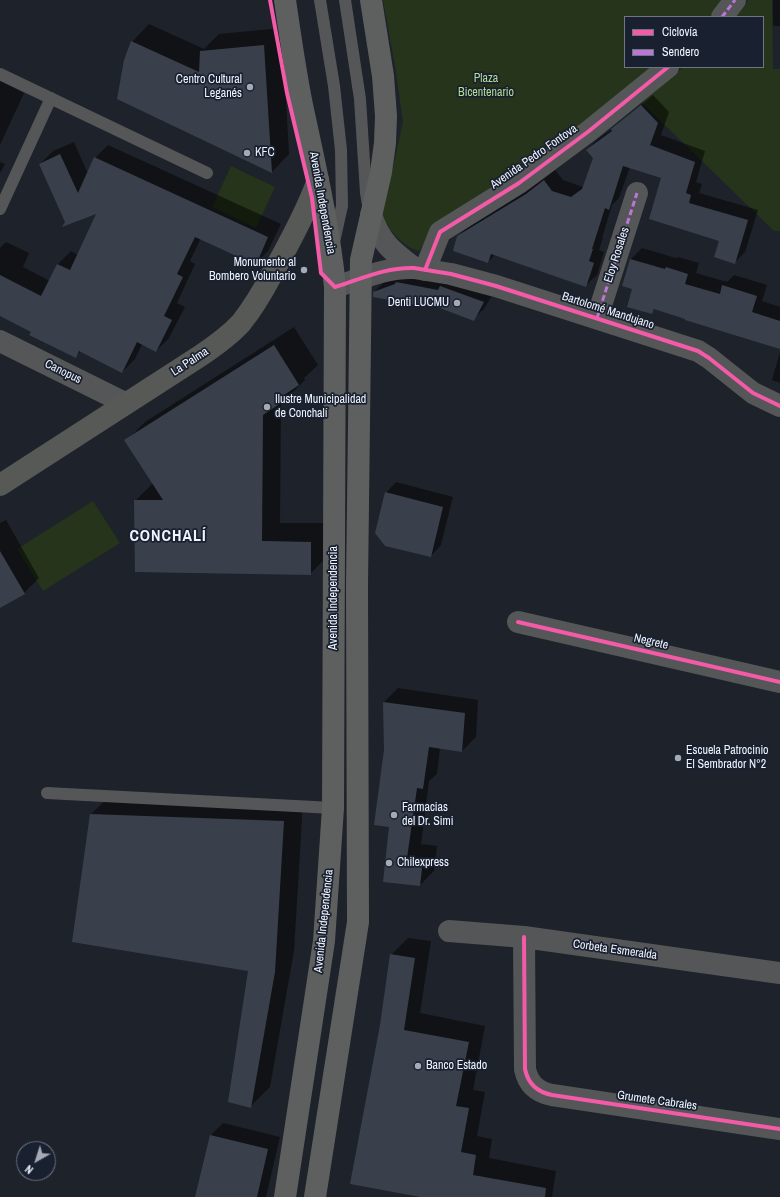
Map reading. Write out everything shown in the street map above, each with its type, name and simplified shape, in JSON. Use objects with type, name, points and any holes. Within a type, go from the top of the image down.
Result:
[{"type":"main road","name":"Avenida Independencia","points":[[285,0],[301,96],[327,224],[335,287],[333,808],[324,941],[285,1197]]},
{"type":"main road","name":"Avenida Independencia","points":[[315,1197],[358,922],[357,585],[361,260],[380,172],[385,143],[386,116],[384,76],[371,0]]},
{"type":"main road","name":"La Palma","points":[[0,485],[125,403],[215,347],[241,323],[252,309],[281,258],[312,198],[318,180]]},
{"type":"street","points":[[723,16],[735,0]]},
{"type":"street","name":"Avenida Pedro Fontova","points":[[419,269],[440,232],[519,183],[589,131],[667,68]]},
{"type":"street","name":"Eloy Rosales","points":[[597,318],[637,193]]},
{"type":"street","points":[[371,216],[375,228],[389,248],[419,269]]},
{"type":"street","points":[[335,287],[384,270],[404,267],[419,269]]},
{"type":"street","name":"Bartolomé Mandujano","points":[[419,269],[451,274],[490,284],[698,351],[709,358],[752,393],[780,406]]},
{"type":"street","name":"Canopus","points":[[0,341],[125,403]]},
{"type":"street","name":"Negrete","points":[[518,622],[780,682]]},
{"type":"street","name":"Corbeta Esmeralda","points":[[449,931],[524,937],[780,973]]},
{"type":"street","name":"Grumete Cabrales","points":[[524,937],[525,1069],[526,1075],[533,1086],[539,1091],[552,1095],[780,1129]]},
{"type":"lane","points":[[320,0],[339,125],[342,174],[342,206],[332,254]]},
{"type":"lane","points":[[345,0],[360,98],[366,193],[371,216]]},
{"type":"lane","points":[[0,74],[208,173]]},
{"type":"lane","points":[[0,209],[51,98]]},
{"type":"lane","points":[[47,793],[333,808]]},
{"type":"green space","name":"Plaza Bicentenario","points":[[383,0],[723,0],[712,16],[624,16],[624,68],[652,68],[571,132],[437,227],[419,251],[402,242],[388,227],[382,216],[403,122]]},
{"type":"green space","points":[[748,0],[772,0],[773,69],[780,69],[780,231],[774,231],[642,103],[682,68],[764,68],[764,16],[735,16]]},
{"type":"green space","points":[[231,166],[275,187],[256,228],[212,207]]},
{"type":"green space","points":[[93,501],[120,543],[43,591],[17,549]]},
{"type":"building","points":[[131,41],[199,72],[200,51],[264,45],[272,173],[117,99],[124,60]]},
{"type":"building","points":[[641,105],[658,123],[650,145],[695,162],[686,193],[691,195],[689,203],[748,220],[735,264],[714,257],[719,241],[649,219],[661,178],[623,166],[609,210],[605,208],[592,249],[589,261],[594,263],[586,287],[491,254],[488,263],[453,251],[457,236],[526,194],[544,180],[552,191],[571,197],[582,189],[593,158],[586,150],[612,131],[611,129]]},
{"type":"building","points":[[60,154],[78,193],[94,157],[268,237],[256,265],[195,237],[177,274],[183,277],[164,316],[172,320],[156,352],[137,342],[122,373],[79,351],[76,358],[29,335],[31,332],[0,316],[0,275],[41,296],[57,264],[70,270],[96,214],[62,227],[65,222],[39,164]]},
{"type":"building","points":[[630,259],[665,269],[666,267],[688,274],[685,284],[720,294],[722,285],[757,296],[752,312],[780,321],[780,349],[654,309],[652,314],[627,307],[632,289],[622,286]]},
{"type":"building","points":[[396,282],[438,290],[440,286],[484,302],[474,321],[424,302],[423,306],[373,297],[373,292],[395,284]]},
{"type":"building","points":[[274,345],[299,385],[284,395],[287,399],[263,415],[262,541],[311,542],[311,575],[135,572],[134,500],[163,500],[124,440]]},
{"type":"building","points":[[385,492],[443,507],[431,557],[385,546],[375,533]]},
{"type":"building","points":[[0,551],[25,594],[0,608]]},
{"type":"building","points":[[383,702],[465,713],[462,752],[429,747],[423,789],[417,788],[407,858],[423,860],[420,886],[383,882],[389,827],[374,825],[384,750]]},
{"type":"building","points":[[90,814],[284,821],[275,972],[251,1108],[228,1102],[248,971],[72,942]]},
{"type":"building","points":[[390,954],[415,958],[404,1030],[469,1042],[456,1106],[469,1108],[461,1152],[476,1155],[473,1175],[546,1188],[545,1197],[420,1197],[350,1184],[380,1025]]},
{"type":"building","points":[[210,1135],[268,1149],[257,1197],[195,1197]]},
{"type":"marked path","points":[[723,16],[735,0]]},
{"type":"marked path","points":[[597,318],[637,193]]},
{"type":"cycle path","points":[[270,0],[287,93],[312,198],[321,273],[335,287],[384,271],[404,268],[414,268],[451,274],[496,286],[698,351],[753,393],[780,406]]},
{"type":"cycle path","points":[[425,270],[440,232],[519,183],[589,131],[667,68]]},
{"type":"cycle path","points":[[518,622],[780,682]]},
{"type":"cycle path","points":[[524,937],[525,1069],[528,1079],[534,1086],[542,1092],[552,1095],[780,1129]]},
{"type":"place","name":"Centro Cultural Leganés","points":[[250,87]]},
{"type":"place","name":"KFC","points":[[247,153]]},
{"type":"place","name":"Monumento al Bombero Voluntario","points":[[304,270]]},
{"type":"place","name":"Denti LUCMU","points":[[457,303]]},
{"type":"place","name":"Ilustre Municipalidad de Conchalí","points":[[267,407]]},
{"type":"place","name":"Escuela Patrocinio El Sembrador N°2","points":[[678,758]]},
{"type":"place","name":"Farmacias del Dr. Simi","points":[[394,815]]},
{"type":"place","name":"Chilexpress","points":[[389,863]]},
{"type":"place","name":"Banco Estado","points":[[418,1066]]},
{"type":"district","name":"CONCHALÍ","points":[[168,537]]}]
